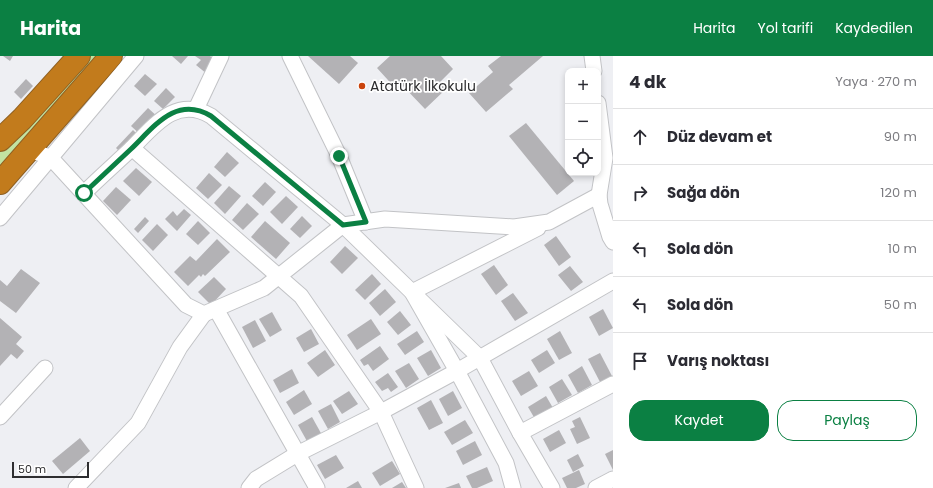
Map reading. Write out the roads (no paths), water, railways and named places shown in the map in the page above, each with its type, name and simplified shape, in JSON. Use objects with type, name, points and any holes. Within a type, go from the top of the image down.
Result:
[{"type":"highway","points":[[0,140],[22,119],[79,56]]},
{"type":"highway","points":[[0,183],[111,56]]},
{"type":"street","points":[[196,109],[220,56]]},
{"type":"street","points":[[290,56],[339,156],[366,222]]},
{"type":"street","points":[[592,56],[594,68]]},
{"type":"street","points":[[0,218],[132,57]]},
{"type":"street","points":[[598,104],[609,157],[599,194],[600,204],[610,237],[613,242]]},
{"type":"street","points":[[84,193],[163,117],[179,110],[196,109],[211,116],[343,225],[480,358],[520,434],[552,488]]},
{"type":"street","points":[[132,148],[301,296],[381,412],[416,488]]},
{"type":"street","points":[[29,150],[50,157],[186,305],[210,311],[317,488]]},
{"type":"street","points":[[412,292],[550,222],[599,194]]},
{"type":"street","points":[[76,488],[138,423],[180,347],[210,311],[264,288],[343,225],[385,220],[514,228],[550,222]]},
{"type":"street","points":[[249,488],[256,480],[297,454],[381,412],[457,371],[613,281]]},
{"type":"street","points":[[412,292],[457,371],[506,463],[513,488]]},
{"type":"street","points":[[0,417],[45,368]]},
{"type":"street","points":[[520,434],[613,384]]},
{"type":"street","points":[[596,488],[613,479]]},
{"type":"place","name":"Atatürk İlkokulu","points":[[362,86]]}]
